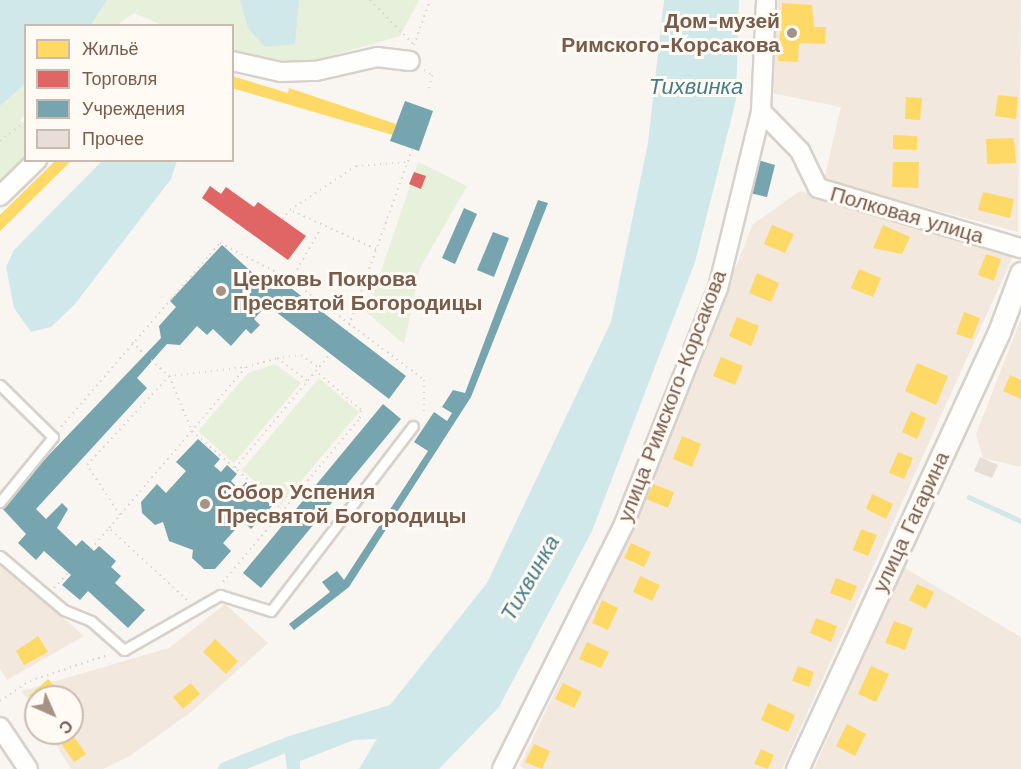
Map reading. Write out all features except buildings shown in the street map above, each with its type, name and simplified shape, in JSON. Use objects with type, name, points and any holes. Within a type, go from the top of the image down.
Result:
[{"type":"street","name":"улица Римского-Корсакова","points":[[503,769],[624,524],[718,288],[761,111],[766,0]]},
{"type":"street","points":[[234,61],[281,72],[316,71],[377,57],[412,53]]},
{"type":"street","name":"Полковая улица","points":[[761,111],[800,151],[818,188],[1021,248]]},
{"type":"street","points":[[0,195],[35,162]]},
{"type":"street","name":"улица Гагарина","points":[[797,769],[999,332],[1021,273]]},
{"type":"street","points":[[0,727],[28,769]]},
{"type":"lane","points":[[0,385],[53,437],[0,502]]},
{"type":"lane","points":[[0,555],[47,597],[91,621],[124,650],[220,595],[236,596],[261,611],[279,604],[413,426]]},
{"type":"path","points":[[370,0],[412,53]]},
{"type":"path","points":[[412,53],[430,0]]},
{"type":"path","points":[[428,93],[432,75]]},
{"type":"path","points":[[0,141],[24,123]]},
{"type":"path","points":[[347,331],[412,149]]},
{"type":"path","points":[[282,219],[290,210],[356,166],[407,162]]},
{"type":"path","points":[[290,210],[321,228],[376,249]]},
{"type":"path","points":[[291,280],[321,228]]},
{"type":"path","points":[[53,437],[132,342],[220,243],[291,280],[423,380],[424,415]]},
{"type":"path","points":[[132,342],[146,355]]},
{"type":"path","points":[[235,468],[330,354]]},
{"type":"path","points":[[120,514],[87,465],[169,376],[246,367],[277,358],[301,355],[319,367]]},
{"type":"path","points":[[277,358],[307,381]]},
{"type":"path","points":[[152,360],[169,376],[192,431],[282,509]]},
{"type":"path","points":[[91,549],[246,367]]},
{"type":"path","points":[[220,595],[226,577],[362,413],[316,371]]},
{"type":"path","points":[[109,528],[195,608]]},
{"type":"path","points":[[47,597],[68,573]]},
{"type":"path","points":[[0,701],[30,681],[124,650]]},
{"type":"shaded area","points":[[776,0],[1021,0],[1018,232],[824,180],[841,107],[772,93]]},
{"type":"shaded area","points":[[800,191],[1013,256],[782,769],[525,769],[520,766],[631,529],[753,224]]},
{"type":"shaded area","points":[[1021,319],[1021,467],[983,458],[976,434]]},
{"type":"shaded area","points":[[0,563],[84,636],[7,680],[0,668]]},
{"type":"shaded area","points":[[903,567],[1021,637],[1021,769],[814,769]]},
{"type":"shaded area","points":[[225,604],[268,643],[191,712],[128,757],[103,769],[71,769],[56,745],[84,745],[84,685],[43,685],[169,648]]},
{"type":"green space","points":[[107,0],[419,0],[400,36],[312,61],[276,61],[234,51],[234,24],[160,24],[134,13],[118,24],[92,24]]},
{"type":"green space","points":[[24,85],[24,116],[20,120],[24,124],[24,162],[0,187],[0,106]]},
{"type":"green space","points":[[418,162],[467,186],[420,268],[404,344],[367,313]]},
{"type":"green space","points":[[275,364],[301,383],[234,463],[198,431],[248,373]]},
{"type":"green space","points":[[319,378],[359,412],[281,505],[242,470]]},
{"type":"water","points":[[0,0],[107,0],[92,24],[24,24],[24,85],[0,106]]},
{"type":"water","points":[[240,0],[299,0],[295,44],[265,47],[248,28]]},
{"type":"water","name":"Тихвинка","points":[[664,0],[739,0],[736,100],[695,262],[592,531],[499,707],[439,769],[359,769],[377,739],[354,740],[300,761],[300,769],[287,769],[283,738],[390,705],[487,583],[611,322],[648,143]]},
{"type":"water","points":[[101,162],[177,162],[171,179],[75,304],[51,327],[31,332],[14,308],[6,267],[14,250]]},
{"type":"waterway","points":[[969,497],[1021,521]]},
{"type":"waterway","points":[[225,769],[282,746]]},
{"type":"place","name":"Дом-музей Римского-Корсакова","points":[[792,33]]},
{"type":"place","name":"Церковь Покрова Пресвятой Богородицы","points":[[221,291]]},
{"type":"place","name":"Собор Успения Пресвятой Богородицы","points":[[205,504]]}]
